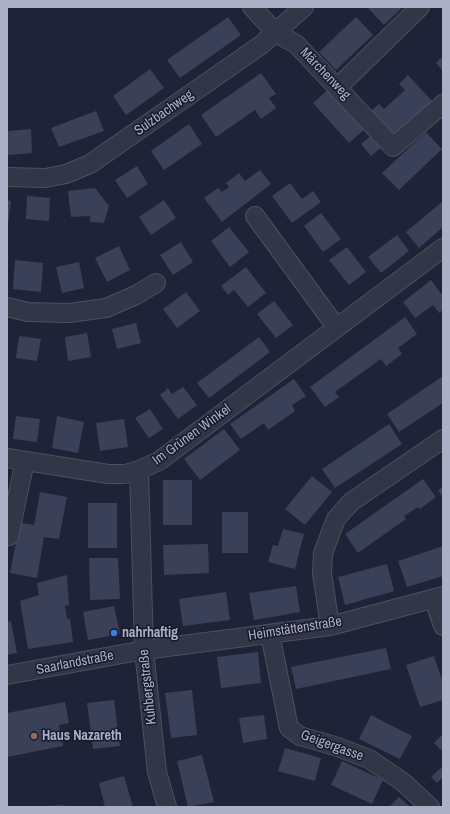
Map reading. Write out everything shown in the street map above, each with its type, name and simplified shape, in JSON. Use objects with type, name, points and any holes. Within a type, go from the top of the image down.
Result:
[{"type":"street","name":"Märchenweg","points":[[252,7],[276,33],[296,44],[393,147],[443,104]]},
{"type":"street","name":"Sulzbachweg","points":[[7,177],[45,178],[66,174],[90,164],[276,33],[304,7]]},
{"type":"street","points":[[338,87],[420,7]]},
{"type":"street","points":[[255,216],[337,328]]},
{"type":"street","name":"Im Grünen Winkel","points":[[7,458],[108,474],[126,474],[160,461],[443,248]]},
{"type":"street","points":[[7,307],[28,312],[69,313],[106,308],[136,295],[156,283]]},
{"type":"street","points":[[330,626],[322,573],[323,553],[336,518],[351,502],[443,439]]},
{"type":"street","points":[[7,536],[9,536],[25,461]]},
{"type":"street","name":"Kuhbergstraße","points":[[139,470],[144,650],[157,772],[167,807]]},
{"type":"street","points":[[439,598],[443,626]]},
{"type":"street","name":"Heimstättenstraße","points":[[144,650],[330,626],[439,598]]},
{"type":"street","name":"Geigergasse","points":[[270,634],[289,728],[300,736],[335,746],[369,759],[403,782],[430,807]]},
{"type":"street","name":"Saarlandstraße","points":[[7,675],[144,650]]},
{"type":"building","points":[[367,7],[403,7],[384,25]]},
{"type":"building","points":[[228,17],[241,35],[180,78],[167,60]]},
{"type":"building","points":[[356,17],[373,35],[336,70],[319,52]]},
{"type":"building","points":[[443,56],[443,71],[436,63]]},
{"type":"building","points":[[150,69],[164,88],[126,115],[113,96]]},
{"type":"building","points":[[261,73],[276,94],[269,98],[276,108],[261,119],[255,110],[216,137],[201,115]]},
{"type":"building","points":[[408,75],[432,101],[393,137],[370,112],[379,104],[384,109],[405,90],[399,84]]},
{"type":"building","points":[[330,88],[366,128],[349,143],[313,103]]},
{"type":"building","points":[[96,111],[104,131],[59,147],[51,128]]},
{"type":"building","points":[[189,124],[202,144],[164,170],[151,151]]},
{"type":"building","points":[[31,129],[32,153],[7,155],[7,131]]},
{"type":"building","points":[[426,132],[442,149],[399,190],[382,173]]},
{"type":"building","points":[[374,133],[384,145],[371,156],[361,144]]},
{"type":"building","points":[[137,166],[148,184],[127,198],[115,180]]},
{"type":"building","points":[[260,170],[271,184],[222,222],[204,198],[218,188],[222,192],[229,187],[226,183],[239,173],[245,181]]},
{"type":"building","points":[[290,183],[302,199],[313,191],[321,202],[292,223],[272,196]]},
{"type":"building","points":[[95,188],[109,206],[104,223],[90,222],[90,216],[71,217],[68,191]]},
{"type":"building","points":[[27,196],[50,198],[49,221],[26,219]]},
{"type":"building","points":[[7,200],[11,201],[8,225],[7,225]]},
{"type":"building","points":[[164,200],[176,218],[151,235],[139,217]]},
{"type":"building","points":[[443,201],[443,227],[419,248],[406,232]]},
{"type":"building","points":[[321,213],[341,239],[323,252],[304,226]]},
{"type":"building","points":[[229,227],[249,252],[230,267],[211,241]]},
{"type":"building","points":[[397,235],[409,251],[381,273],[368,257]]},
{"type":"building","points":[[181,242],[193,262],[173,275],[160,255]]},
{"type":"building","points":[[119,246],[130,270],[107,282],[95,258]]},
{"type":"building","points":[[347,247],[366,272],[349,285],[329,260]]},
{"type":"building","points":[[15,260],[43,263],[41,292],[13,289]]},
{"type":"building","points":[[79,262],[84,288],[62,293],[56,267]]},
{"type":"building","points":[[246,267],[266,293],[248,307],[234,290],[228,295],[221,286]]},
{"type":"building","points":[[431,280],[443,296],[443,310],[439,313],[433,305],[415,318],[403,302]]},
{"type":"building","points":[[186,292],[200,311],[177,328],[163,309]]},
{"type":"building","points":[[274,301],[293,325],[276,338],[257,314]]},
{"type":"building","points":[[405,317],[417,334],[398,348],[402,354],[386,366],[381,359],[335,392],[339,397],[325,407],[310,387]]},
{"type":"building","points":[[136,323],[141,343],[117,349],[112,329]]},
{"type":"building","points":[[87,333],[91,357],[68,361],[65,337]]},
{"type":"building","points":[[19,336],[41,339],[37,361],[16,358]]},
{"type":"building","points":[[259,337],[270,352],[209,398],[197,383]]},
{"type":"building","points":[[443,376],[443,403],[399,432],[387,414]]},
{"type":"building","points":[[294,379],[306,396],[292,405],[295,411],[268,430],[264,423],[241,439],[230,424]]},
{"type":"building","points":[[183,387],[197,405],[178,419],[160,395],[168,388],[172,394]]},
{"type":"building","points":[[150,409],[163,429],[149,438],[135,418]]},
{"type":"building","points":[[16,416],[40,419],[37,442],[13,439]]},
{"type":"building","points":[[57,416],[84,422],[78,453],[52,448]]},
{"type":"building","points":[[124,419],[128,447],[100,451],[96,423]]},
{"type":"building","points":[[389,424],[402,444],[335,488],[322,469]]},
{"type":"building","points":[[224,429],[240,450],[200,480],[184,459]]},
{"type":"building","points":[[312,476],[332,492],[305,525],[285,509]]},
{"type":"building","points":[[423,479],[436,497],[420,509],[418,507],[404,516],[406,519],[358,553],[345,534]]},
{"type":"building","points":[[163,480],[192,480],[192,525],[163,525]]},
{"type":"building","points":[[443,487],[443,498],[438,490]]},
{"type":"building","points":[[40,492],[67,497],[59,539],[44,537],[37,578],[10,573],[16,543],[12,542],[15,522],[34,525]]},
{"type":"building","points":[[88,503],[117,503],[117,548],[88,548]]},
{"type":"building","points":[[222,512],[248,512],[248,553],[222,553]]},
{"type":"building","points":[[283,529],[304,534],[295,569],[268,562],[273,545],[278,546]]},
{"type":"building","points":[[208,544],[209,573],[164,575],[163,545]]},
{"type":"building","points":[[443,546],[443,576],[407,587],[398,561]]},
{"type":"building","points":[[89,558],[118,558],[120,599],[90,600]]},
{"type":"building","points":[[387,564],[394,591],[345,605],[338,577]]},
{"type":"building","points":[[67,575],[69,605],[65,606],[67,619],[70,618],[73,642],[28,649],[20,601],[39,595],[37,583]]},
{"type":"building","points":[[296,586],[300,612],[254,620],[249,593]]},
{"type":"building","points":[[226,592],[230,620],[183,626],[179,599]]},
{"type":"building","points":[[114,606],[120,634],[88,640],[83,612]]},
{"type":"building","points":[[11,621],[17,653],[7,655],[7,622]]},
{"type":"building","points":[[386,648],[391,669],[296,689],[291,667]]},
{"type":"building","points":[[258,652],[261,683],[221,688],[217,657]]},
{"type":"building","points":[[434,656],[443,683],[443,700],[420,707],[406,665]]},
{"type":"building","points":[[192,690],[197,735],[171,738],[165,693]]},
{"type":"building","points":[[114,700],[120,746],[93,749],[87,703]]},
{"type":"building","name":"Haus Nazareth","points":[[65,702],[69,723],[59,725],[63,746],[7,757],[7,713]]},
{"type":"building","points":[[264,715],[267,739],[243,743],[239,718]]},
{"type":"building","points":[[371,715],[412,736],[400,759],[359,739]]},
{"type":"building","points":[[443,734],[443,752],[434,743]]},
{"type":"building","points":[[285,748],[321,758],[315,781],[278,771]]},
{"type":"building","points":[[202,755],[214,802],[188,807],[177,761]]},
{"type":"building","points":[[342,761],[383,780],[372,804],[331,785]]},
{"type":"building","points":[[441,768],[443,770],[443,777],[437,783],[431,777]]},
{"type":"building","points":[[124,776],[133,807],[105,807],[99,783]]},
{"type":"building","points":[[399,797],[410,807],[389,807]]},
{"type":"building","points":[[65,805],[65,807],[43,807],[43,806]]},
{"type":"place","name":"nahrhaftig","points":[[114,633]]},
{"type":"place","name":"Haus Nazareth","points":[[34,736]]}]
